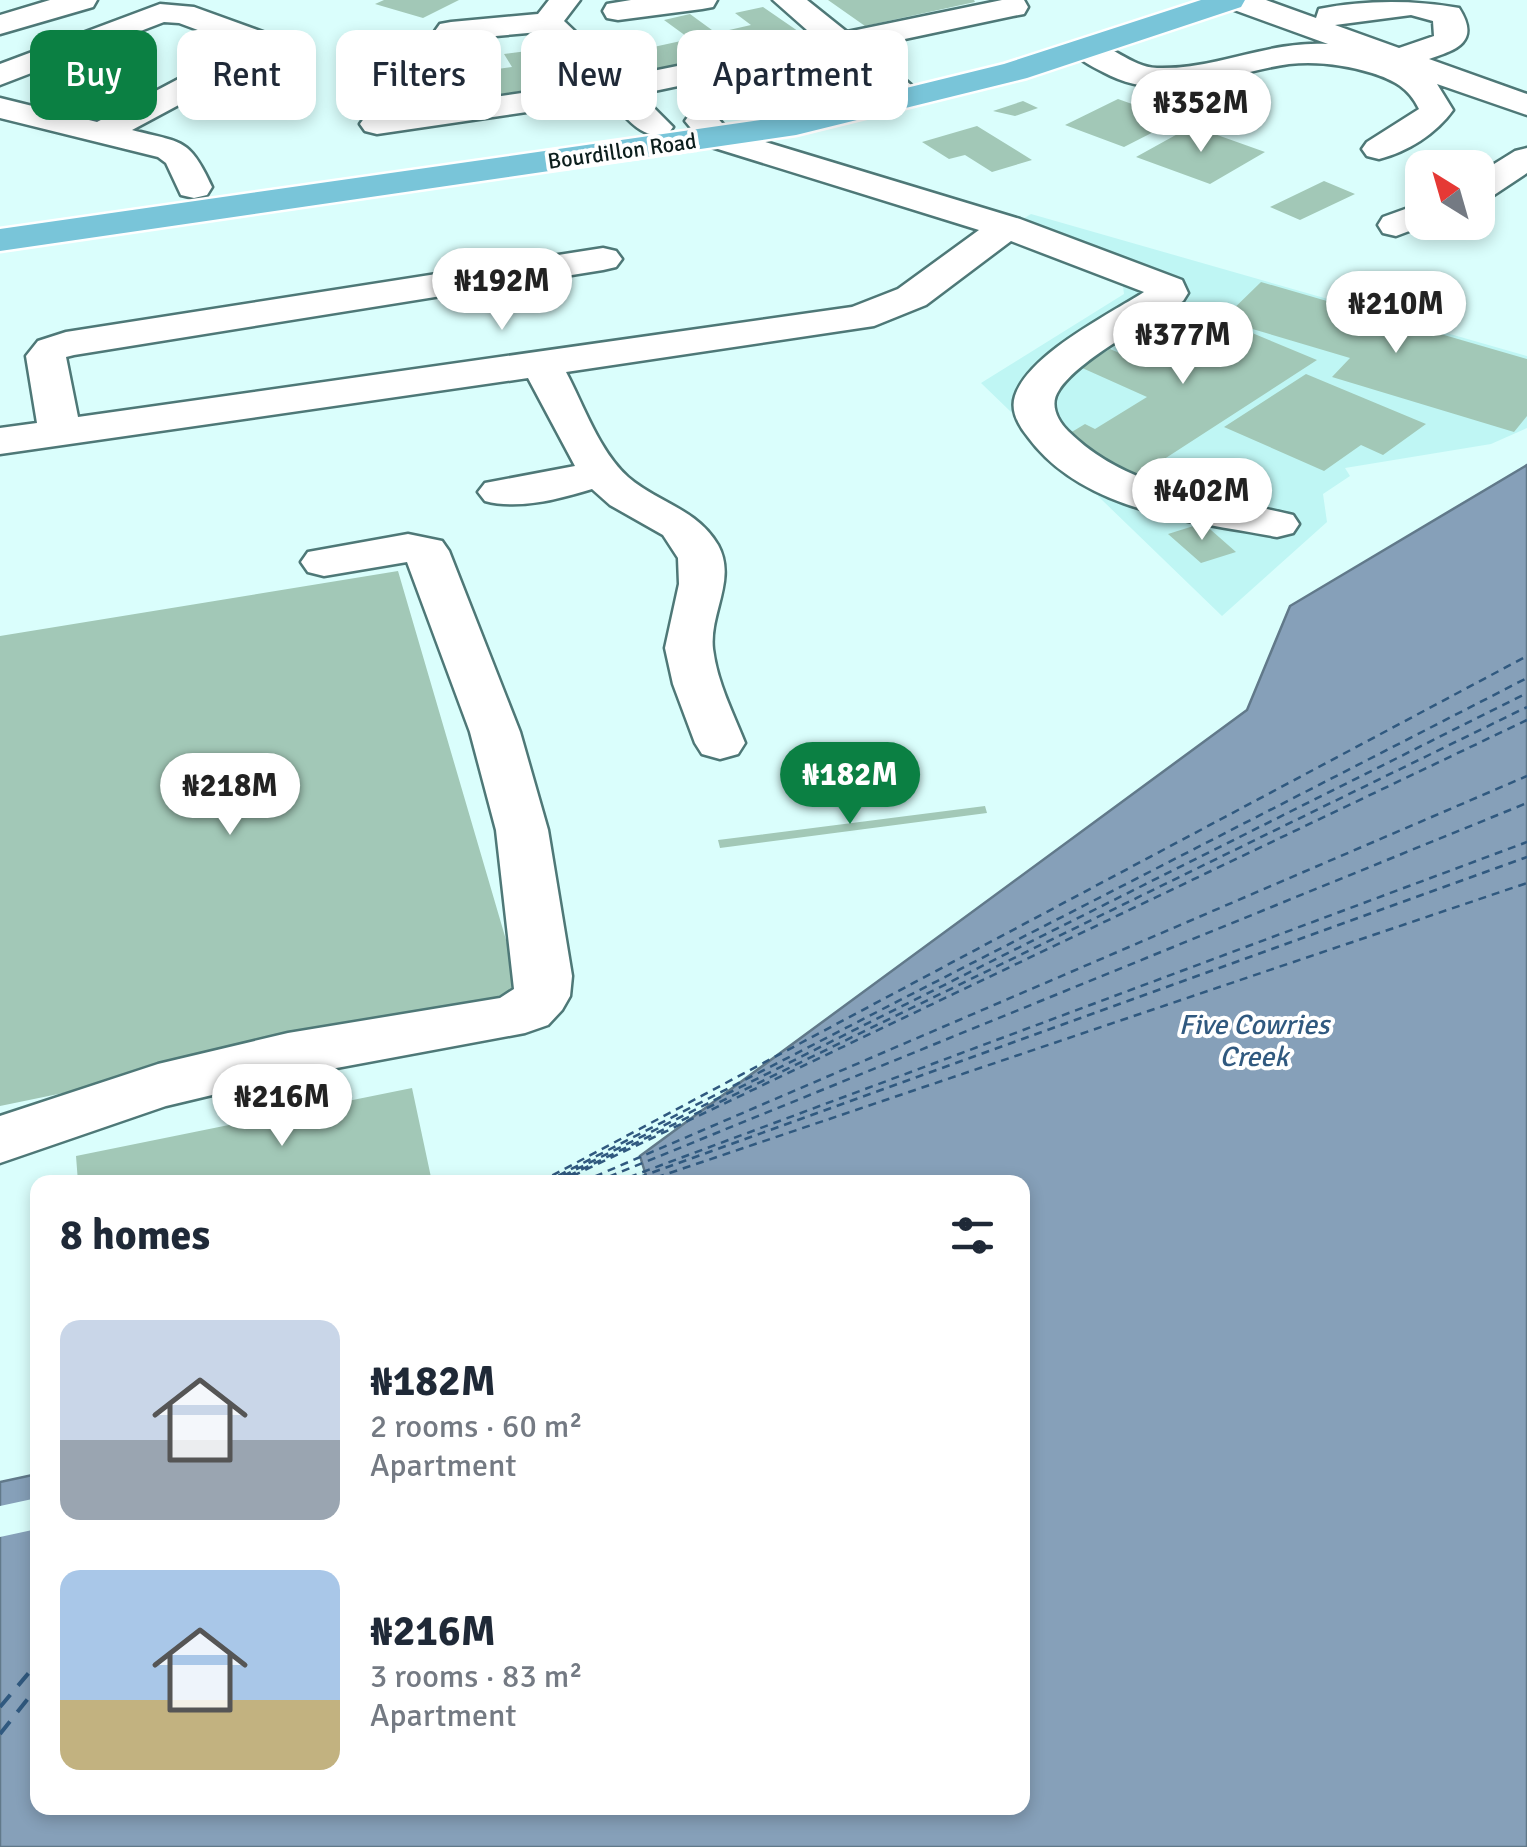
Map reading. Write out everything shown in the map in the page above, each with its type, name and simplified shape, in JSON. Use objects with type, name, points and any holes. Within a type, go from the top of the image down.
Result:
[{"type":"main road","name":"Bourdillon Road","points":[[908,81],[1091,30],[1176,0]]},
{"type":"main road","name":"Bourdillon Road","points":[[0,240],[925,97],[1088,50],[1233,0]]},
{"type":"main road","name":"Bourdillon Road","points":[[0,214],[656,127],[709,129],[747,120]]},
{"type":"street","points":[[0,25],[82,0]]},
{"type":"street","points":[[618,10],[702,0]]},
{"type":"street","points":[[788,0],[824,30]]},
{"type":"street","points":[[1233,0],[1527,105]]},
{"type":"street","points":[[1330,16],[1411,6],[1448,16],[1450,41],[1399,58]]},
{"type":"street","points":[[902,30],[1013,7]]},
{"type":"street","points":[[456,30],[556,11]]},
{"type":"street","points":[[0,75],[160,14],[183,14],[264,44],[101,133]]},
{"type":"street","points":[[1088,50],[1120,68],[1149,78],[1197,74],[1314,52],[1351,56],[1396,70],[1428,88],[1436,110],[1424,124],[1379,149]]},
{"type":"street","points":[[377,124],[521,103]]},
{"type":"street","points":[[0,108],[170,150],[181,158],[194,187]]},
{"type":"street","points":[[648,120],[656,127]]},
{"type":"street","points":[[709,129],[1006,227],[1159,284],[1169,293],[1050,372],[1035,394],[1036,421],[1062,452],[1099,478],[1140,495],[1277,524]]},
{"type":"street","points":[[1495,178],[1527,158]]},
{"type":"street","points":[[0,441],[860,318],[912,297],[1006,227]]},
{"type":"street","points":[[60,432],[46,356],[52,348],[603,259]]},
{"type":"street","points":[[542,363],[601,472],[616,489],[674,520],[696,546],[705,574],[688,644],[696,680],[720,742]]},
{"type":"street","points":[[500,492],[556,486],[601,472]]},
{"type":"street","points":[[0,1140],[158,1086],[288,1055],[505,1018],[528,1010],[542,996],[544,976],[522,830],[495,732],[426,551],[408,548],[324,562]]},
{"type":"shaded area","points":[[1031,214],[1527,356],[1527,428],[1491,444],[1345,468],[1350,476],[1323,494],[1327,522],[1222,616],[981,383],[1124,294],[1122,278],[1001,233]]},
{"type":"water","name":"Five Cowries Creek","points":[[1527,465],[1527,1847],[0,1847],[0,1482],[30,1476],[30,1815],[1030,1815],[1030,1175],[646,1175],[640,1156],[1247,710],[1290,606]]},
{"type":"pier","points":[[30,1500],[30,1531],[0,1537],[0,1506]]},
{"type":"building","points":[[384,0],[459,0],[423,18],[375,4]]},
{"type":"building","points":[[828,0],[974,0],[975,2],[865,26]]},
{"type":"building","points":[[763,7],[796,30],[729,30],[751,25],[735,13]]},
{"type":"building","points":[[690,14],[712,30],[678,30],[664,20]]},
{"type":"building","points":[[677,42],[677,68],[657,72],[657,46]]},
{"type":"building","points":[[521,52],[521,91],[501,94],[501,69],[512,67],[504,54]]},
{"type":"building","points":[[1118,99],[1177,120],[1124,147],[1065,125]]},
{"type":"building","points":[[1023,101],[1038,108],[1015,116],[993,111]]},
{"type":"building","points":[[977,126],[1032,160],[992,172],[965,155],[949,159],[922,142]]},
{"type":"building","points":[[1192,126],[1265,152],[1210,184],[1136,157]]},
{"type":"building","points":[[1324,181],[1355,194],[1300,220],[1270,207]]},
{"type":"building","points":[[1261,282],[1527,359],[1527,416],[1514,432],[1332,377],[1350,358],[1222,320]]},
{"type":"building","points":[[1180,303],[1317,360],[1138,476],[1060,439],[1085,424],[1095,429],[1147,397],[1080,367],[1110,349],[1129,357],[1169,334],[1144,324]]},
{"type":"building","points":[[1306,374],[1426,424],[1383,455],[1361,445],[1324,471],[1224,427]]},
{"type":"building","points":[[1203,523],[1236,552],[1201,563],[1168,534]]},
{"type":"building","points":[[398,571],[523,998],[0,1106],[0,636]]},
{"type":"building","points":[[985,806],[987,813],[720,848],[718,840]]},
{"type":"building","points":[[412,1088],[431,1175],[77,1175],[76,1156]]},
{"type":"ferry route","points":[[553,1175],[1527,656]]},
{"type":"ferry route","points":[[560,1175],[1527,678]]},
{"type":"ferry route","points":[[565,1175],[1527,693]]},
{"type":"ferry route","points":[[570,1175],[1527,707]]},
{"type":"ferry route","points":[[575,1175],[1527,720]]},
{"type":"ferry route","points":[[598,1175],[1527,776]]},
{"type":"ferry route","points":[[613,1175],[1527,803]]},
{"type":"ferry route","points":[[635,1175],[1527,842]]},
{"type":"ferry route","points":[[645,1175],[1527,857]]},
{"type":"ferry route","points":[[664,1175],[1527,883]]},
{"type":"ferry route","points":[[0,1707],[30,1671]]},
{"type":"ferry route","points":[[0,1734],[30,1696]]}]
